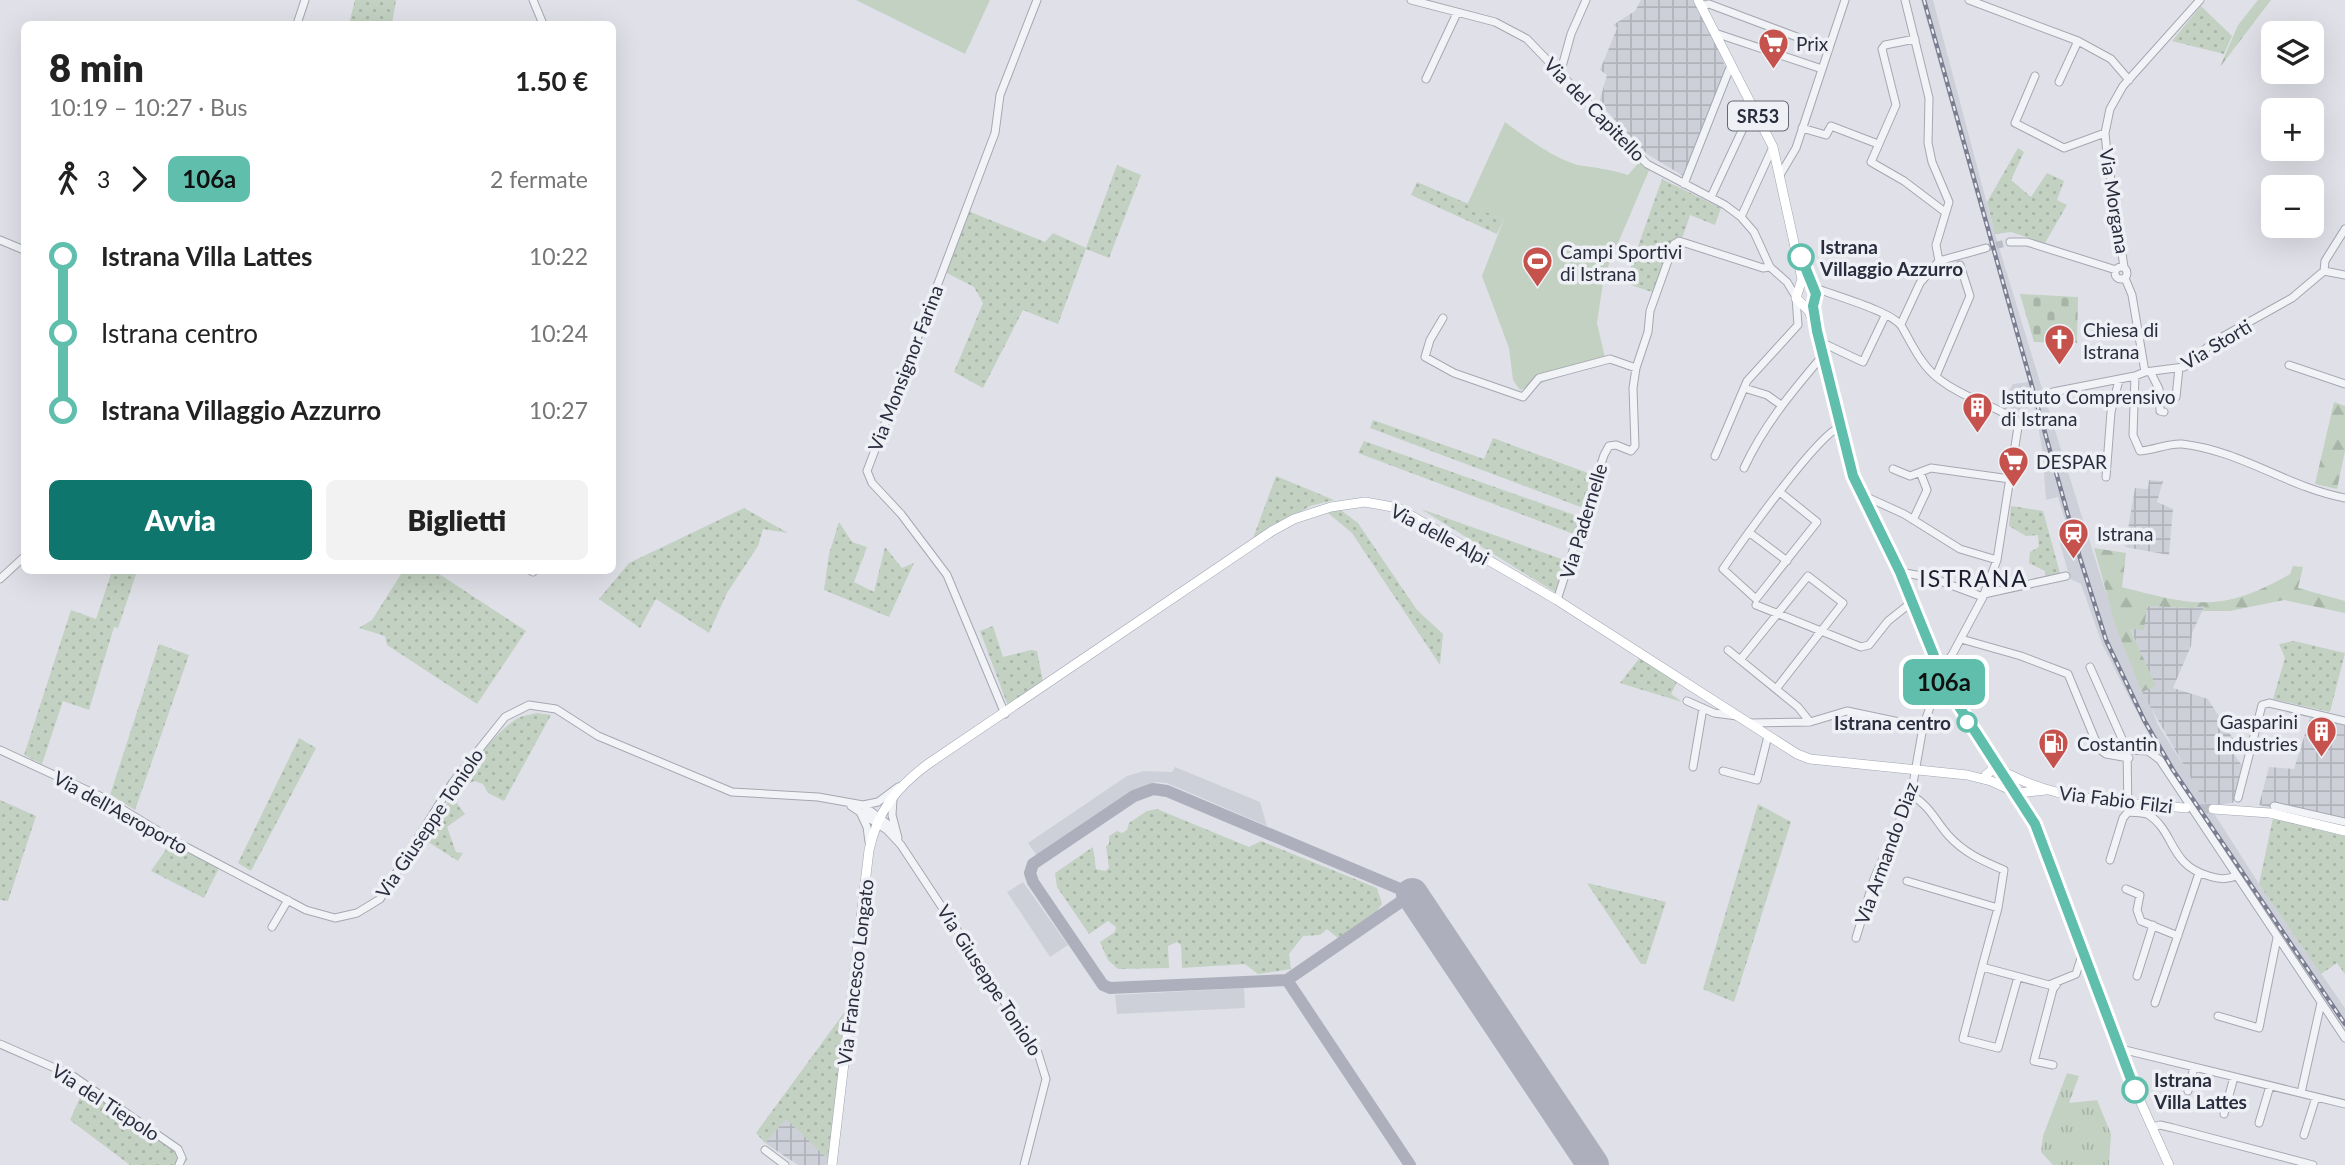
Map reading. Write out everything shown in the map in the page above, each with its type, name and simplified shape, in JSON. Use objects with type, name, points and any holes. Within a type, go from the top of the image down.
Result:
[{"type":"main road","name":"SR53","points":[[1699,3],[1773,147],[1796,242]]},
{"type":"main road","points":[[1796,242],[1802,279],[1799,303],[1817,331]]},
{"type":"main road","points":[[1796,242],[1812,287],[1817,331],[1840,427],[1860,494],[1900,572],[1941,677],[1955,702],[2004,772]]},
{"type":"main road","points":[[1800,286],[1812,287]]},
{"type":"main road","points":[[1799,303],[1814,301]]},
{"type":"main road","name":"Via delle Alpi","points":[[899,787],[1272,531],[1294,519],[1331,507],[1365,502],[1398,508],[1557,600],[1768,736],[1810,759],[1916,768],[1985,778]]},
{"type":"main road","points":[[1955,702],[2030,814],[2082,951],[2083,972],[2093,982],[2117,1048],[2169,1165]]},
{"type":"main road","points":[[1985,778],[1992,769],[1992,757]]},
{"type":"main road","points":[[1985,778],[2004,772]]},
{"type":"main road","name":"Via Fabio Filzi","points":[[2004,772],[2032,789],[2127,808],[2186,808]]},
{"type":"main road","points":[[1985,778],[2017,793],[2032,789]]},
{"type":"main road","name":"Via Francesco Longato","points":[[832,1165],[869,849],[877,819],[899,787]]},
{"type":"main road","name":"Via Fabio Filzi","points":[[2030,814],[2028,801],[2032,789]]},
{"type":"main road","points":[[2213,809],[2270,813],[2345,831]]},
{"type":"street","points":[[298,21],[305,0]]},
{"type":"street","points":[[533,0],[542,21]]},
{"type":"street","name":"Via Monsignor Farina","points":[[1005,714],[947,575],[901,514],[872,483],[867,471],[995,133],[1000,95],[1037,0]]},
{"type":"street","points":[[1560,74],[1571,34],[1587,0]]},
{"type":"street","points":[[1780,175],[1791,160],[1845,0]]},
{"type":"street","points":[[1905,0],[1929,98],[1928,143],[1932,162],[1948,199],[1937,245],[1939,261]]},
{"type":"street","points":[[1969,0],[2078,41],[2111,60],[2129,80]]},
{"type":"street","name":"Via Morgana","points":[[2164,412],[2160,411],[2159,389],[2148,372],[2132,295],[2125,278],[2116,277],[2120,268],[2105,134],[2110,109],[2129,80],[2200,0]]},
{"type":"street","name":"Via del Capitello","points":[[1415,1],[1506,27],[1527,39],[1637,155],[1659,172],[1711,197],[1741,217],[1754,233],[1772,269],[1787,282],[1799,303]]},
{"type":"street","points":[[1699,3],[1709,4],[1829,49]]},
{"type":"street","points":[[1426,79],[1457,13]]},
{"type":"street","points":[[1715,33],[1822,69]]},
{"type":"street","points":[[1915,38],[1885,45],[1882,49],[1896,105],[1871,162],[1945,212]]},
{"type":"street","points":[[2059,82],[2078,41]]},
{"type":"street","points":[[1684,184],[1731,65]]},
{"type":"street","points":[[2035,76],[2015,123],[2064,148],[2105,134]]},
{"type":"street","points":[[1711,197],[1753,107]]},
{"type":"street","points":[[1802,128],[1826,135],[1831,126],[1878,144]]},
{"type":"street","points":[[1741,217],[1773,147]]},
{"type":"street","points":[[2345,229],[2325,261],[2324,271],[2345,275]]},
{"type":"street","points":[[0,240],[21,249]]},
{"type":"street","name":"Via Padernelle","points":[[1557,600],[1604,455],[1609,446],[1616,445],[1631,451],[1635,446],[1633,388],[1636,368],[1648,332],[1650,310],[1674,244],[1679,241],[1772,269]]},
{"type":"street","points":[[2010,242],[2027,242],[2120,268]]},
{"type":"street","points":[[1901,324],[1920,283],[1939,261],[1986,248]]},
{"type":"street","points":[[1812,287],[1901,324],[1911,347],[1936,376],[1970,296],[1961,265]]},
{"type":"street","points":[[1772,269],[1800,286]]},
{"type":"street","name":"Via Storti","points":[[2053,391],[2179,368],[2215,341],[2292,298],[2324,271]]},
{"type":"street","points":[[1814,301],[1822,294],[1830,293]]},
{"type":"street","points":[[1715,456],[1744,388],[1797,327],[1799,303]]},
{"type":"street","points":[[1821,345],[1825,344],[1863,362],[1885,316]]},
{"type":"street","points":[[1443,318],[1430,340],[1425,357],[1454,373],[1523,397],[1539,378],[1610,359],[1636,368]]},
{"type":"street","points":[[1744,468],[1757,440],[1781,405],[1819,360],[1825,358]]},
{"type":"street","points":[[2289,365],[2345,384]]},
{"type":"street","points":[[2176,397],[2179,368]]},
{"type":"street","name":"Via Armando Diaz","points":[[1856,938],[1874,879],[1911,795],[1923,727],[1941,677],[1984,595],[1997,560],[2010,479],[2016,420],[1959,393],[1936,376]]},
{"type":"street","points":[[2135,376],[2133,435],[2140,451],[2170,444],[2205,449],[2246,459],[2300,486],[2345,498]]},
{"type":"street","points":[[2106,477],[2111,412],[2119,380]]},
{"type":"street","points":[[1744,388],[1767,395],[1781,405]]},
{"type":"street","points":[[1781,493],[1817,522],[1754,599],[1723,569],[1825,435],[1840,427]]},
{"type":"street","points":[[1893,469],[1910,476],[1931,468],[2010,479]]},
{"type":"street","points":[[1913,520],[1927,490],[1920,472]]},
{"type":"street","points":[[1860,494],[1913,520],[1960,549],[1997,560]]},
{"type":"street","points":[[1750,533],[1787,561]]},
{"type":"street","points":[[0,579],[21,560]]},
{"type":"street","points":[[1900,572],[1932,578],[1984,595],[2066,576]]},
{"type":"street","points":[[1740,660],[1808,576],[1843,603],[1776,689]]},
{"type":"street","points":[[1756,606],[1863,647],[1912,602]]},
{"type":"street","points":[[1900,613],[1917,614]]},
{"type":"street","points":[[1961,639],[2021,656],[2068,674],[2099,749],[2106,754],[2155,754],[2345,1038]]},
{"type":"street","points":[[1728,650],[1798,707],[1810,722]]},
{"type":"street","points":[[2090,667],[2128,754],[2127,808],[2110,860]]},
{"type":"street","points":[[1686,701],[1724,716],[1738,716]]},
{"type":"street","points":[[2238,798],[2262,705],[2269,703],[2345,721]]},
{"type":"street","name":"Via Giuseppe Toniolo","points":[[241,875],[316,914],[335,918],[357,913],[380,899],[453,782],[505,717],[529,705],[555,709],[598,736],[723,790],[741,794],[818,797],[846,803],[877,819],[901,845],[1030,1038],[1044,1065],[1046,1079],[1024,1165]]},
{"type":"street","points":[[1693,767],[1703,708]]},
{"type":"street","points":[[1749,723],[1810,722],[1847,711],[1923,727]]},
{"type":"street","points":[[1723,771],[1757,780],[1768,736]]},
{"type":"street","name":"Via dell'Aeroporto","points":[[0,750],[104,798],[173,841],[241,875]]},
{"type":"street","points":[[0,759],[13,757]]},
{"type":"street","points":[[869,849],[868,832],[861,809],[878,802],[899,787]]},
{"type":"street","name":"Via Giuseppe Toniolo","points":[[899,787],[891,808],[901,845]]},
{"type":"street","points":[[1911,795],[1929,808],[1960,847],[2004,870],[1998,908],[1963,1039],[1998,1048],[2018,977]]},
{"type":"street","points":[[2274,806],[2345,822]]},
{"type":"street","points":[[2127,808],[2150,816],[2183,862],[2199,873],[2223,879],[2236,876]]},
{"type":"street","points":[[877,819],[897,835]]},
{"type":"street","points":[[872,836],[885,829]]},
{"type":"street","points":[[2155,1003],[2199,873]]},
{"type":"street","points":[[1907,881],[1998,908]]},
{"type":"street","points":[[2126,888],[2140,895],[2137,916],[2141,921],[2178,936]]},
{"type":"street","points":[[272,927],[288,900]]},
{"type":"street","points":[[2137,976],[2153,925]]},
{"type":"street","points":[[2218,1016],[2259,1028],[2277,938]]},
{"type":"street","points":[[1982,967],[2057,984]]},
{"type":"street","points":[[2053,1065],[2034,1062],[2053,989],[2057,984],[2083,972]]},
{"type":"street","points":[[2301,1093],[2321,1003]]},
{"type":"street","name":"Via del Tiepolo","points":[[0,1044],[73,1076],[178,1149],[182,1158],[179,1165]]},
{"type":"street","points":[[2117,1048],[2345,1104]]},
{"type":"street","points":[[2188,1091],[2194,1067]]},
{"type":"street","points":[[2224,1114],[2234,1077]]},
{"type":"street","points":[[2259,1124],[2270,1086]]},
{"type":"street","points":[[2304,1135],[2316,1097]]},
{"type":"street","points":[[2152,1127],[2160,1125],[2173,1128],[2313,1165]]},
{"type":"street","points":[[765,1150],[785,1165]]},
{"type":"shaded area","points":[[1641,0],[1697,0],[1713,31],[1726,70],[1685,177],[1647,154],[1599,103],[1607,75],[1600,70],[1617,28],[1613,25],[1635,11]]},
{"type":"shaded area","points":[[1921,0],[1933,0],[1995,234],[2044,395],[2104,587],[2158,725],[2259,884],[2345,1008],[2345,1029],[2244,883],[2133,705],[2102,644],[2081,584],[2070,579],[2059,540],[2070,537],[2058,497],[2046,500],[2042,447],[2033,402],[2016,418],[1999,408],[2013,384],[2029,382]]},
{"type":"shaded area","points":[[2149,480],[2163,481],[2157,502],[2173,509],[2169,555],[2125,547],[2135,488],[2148,489]]},
{"type":"shaded area","points":[[2205,605],[2173,688],[2208,699],[2235,742],[2228,746],[2243,767],[2233,803],[2207,806],[2142,692],[2155,686],[2130,628],[2147,606],[2192,608]]},
{"type":"shaded area","points":[[2311,715],[2345,723],[2345,825],[2259,805],[2269,767],[2294,769]]},
{"type":"shaded area","points":[[1175,767],[1260,802],[1267,826],[1167,783],[1155,782],[1132,792],[1037,856],[1028,843],[1127,776],[1144,771],[1172,772]]},
{"type":"shaded area","points":[[1023,882],[1068,945],[1050,957],[1007,892]]},
{"type":"shaded area","points":[[1244,988],[1245,1008],[1117,1014],[1115,995]]},
{"type":"shaded area","points":[[786,1118],[828,1159],[828,1165],[798,1165],[765,1143]]},
{"type":"green space","points":[[355,0],[396,0],[392,21],[350,21]]},
{"type":"green space","points":[[856,0],[990,0],[965,54]]},
{"type":"green space","points":[[2258,0],[2271,0],[2220,67],[2238,25]]},
{"type":"green space","points":[[2201,6],[2232,36],[2224,54],[2172,41]]},
{"type":"green space","points":[[1505,122],[1543,148],[1575,164],[1628,175],[1641,160],[1650,168],[1604,276],[1597,323],[1606,362],[1520,390],[1513,380],[1509,348],[1482,276],[1504,219],[1467,205]]},
{"type":"green space","points":[[2018,148],[2024,152],[2011,180],[2031,197],[2047,173],[2064,181],[2057,200],[2067,205],[2045,243],[2011,232],[1995,234],[1987,202]]},
{"type":"green space","points":[[1117,165],[1141,175],[1109,258],[1086,249],[1058,324],[1023,310],[983,388],[954,372],[983,303],[974,287],[945,272],[968,211],[1045,242],[1053,233],[1086,248]]},
{"type":"green space","points":[[1662,179],[1721,208],[1715,225],[1690,215],[1683,236],[1673,241],[1655,293],[1625,283]]},
{"type":"green space","points":[[1417,182],[1504,219],[1497,234],[1411,195]]},
{"type":"green space","points":[[2020,294],[2078,297],[2077,343],[2034,342]]},
{"type":"green space","points":[[2334,402],[2345,406],[2345,451],[2337,489],[2315,484]]},
{"type":"green space","points":[[1373,420],[1484,459],[1493,438],[1596,476],[1586,509],[1370,428]]},
{"type":"green space","points":[[1364,441],[1583,518],[1579,536],[1358,453]]},
{"type":"green space","points":[[1276,476],[1334,500],[1310,506],[1252,541]]},
{"type":"green space","points":[[2011,506],[2043,511],[2060,573],[2045,576],[2045,571],[2029,563],[2030,552],[2039,547],[2038,535],[2026,536],[2009,526]]},
{"type":"green space","points":[[744,508],[788,533],[763,529],[758,546],[727,593],[709,633],[656,599],[640,628],[599,599],[629,563]]},
{"type":"green space","points":[[1338,508],[1358,523],[1417,610],[1443,634],[1440,665],[1352,533],[1327,510]]},
{"type":"green space","points":[[1421,509],[1570,562],[1558,594]]},
{"type":"green space","points":[[839,522],[852,542],[867,547],[854,582],[874,592],[885,547],[902,568],[914,563],[889,617],[824,590],[829,554]]},
{"type":"green space","points":[[2094,548],[2126,553],[2122,587],[2189,602],[2226,600],[2245,595],[2290,574],[2293,566],[2303,567],[2298,588],[2345,601],[2345,613],[2284,600],[2230,611],[2202,611],[2204,606],[2147,606],[2144,630],[2130,629],[2156,686],[2142,692],[2116,627]]},
{"type":"green space","points":[[111,574],[136,574],[118,628],[114,627],[89,710],[63,701],[42,764],[24,755],[71,610],[96,619]]},
{"type":"green space","points":[[401,574],[439,574],[526,631],[477,704],[387,645],[385,636],[359,628],[372,620]]},
{"type":"green space","points":[[993,626],[1003,657],[1037,651],[1043,682],[1008,706],[980,631]]},
{"type":"green space","points":[[2294,641],[2345,653],[2330,712],[2273,699],[2285,658],[2279,644]]},
{"type":"green space","points":[[159,644],[189,655],[135,810],[110,795]]},
{"type":"green space","points":[[1641,656],[1677,682],[1671,694],[1682,702],[1620,683]]},
{"type":"green space","points":[[537,713],[551,715],[504,801],[488,793],[483,784],[474,781],[464,786],[456,802],[465,814],[447,827],[456,852],[463,853],[458,861],[425,840],[464,777],[487,746],[515,720]]},
{"type":"green space","points":[[299,738],[316,748],[251,871],[238,863]]},
{"type":"green space","points":[[0,800],[36,816],[8,901],[0,900]]},
{"type":"green space","points":[[1758,804],[1791,822],[1734,1002],[1703,989]]},
{"type":"green space","points":[[1157,809],[1249,847],[1261,841],[1377,888],[1382,904],[1376,912],[1338,938],[1327,929],[1320,935],[1303,936],[1289,954],[1291,969],[1258,974],[1245,964],[1182,968],[1181,945],[1177,942],[1168,946],[1169,968],[1118,969],[1108,960],[1100,942],[1115,932],[1116,927],[1108,921],[1089,934],[1057,887],[1055,873],[1093,847],[1096,869],[1105,871],[1109,868],[1106,846],[1109,844],[1109,836],[1117,831],[1122,833],[1127,830],[1129,823],[1147,811]]},
{"type":"green space","points":[[2273,818],[2345,834],[2345,974],[2337,963],[2321,974],[2259,884]]},
{"type":"green space","points":[[172,841],[220,866],[204,898],[151,871]]},
{"type":"green space","points":[[1587,883],[1666,902],[1646,964],[1641,964]]},
{"type":"green space","points":[[849,1006],[828,1159],[786,1119],[765,1143],[756,1133]]},
{"type":"green space","points":[[2067,1073],[2079,1076],[2069,1103],[2097,1100],[2111,1134],[2109,1165],[2053,1165],[2041,1152],[2043,1136]]},
{"type":"green space","points":[[86,1084],[181,1151],[188,1159],[183,1165],[130,1165],[70,1120]]},
{"type":"taxiway","points":[[1287,980],[1110,988],[1103,985],[1033,882],[1030,873],[1033,864],[1134,796],[1153,789],[1167,791],[1412,894]]},
{"type":"taxiway","points":[[1410,1165],[1287,980],[1412,894]]},
{"type":"runway","points":[[1412,894],[1593,1165]]},
{"type":"tunnel","points":[[1986,248],[2010,242]]},
{"type":"tunnel","points":[[2186,808],[2213,809]]},
{"type":"railway","points":[[1924,0],[2080,558],[2106,640],[2144,720],[2173,770],[2345,1024]]},
{"type":"bus line","name":"106a","points":[[1801,257],[1807,278],[1815,290],[1813,306],[1817,331],[1853,476],[1864,505],[1900,572],[1947,688],[1973,731],[2011,782],[2035,824],[2135,1090]]},
{"type":"place","name":"Prix","points":[[1773,70]]},
{"type":"place","name":"Istrana Villaggio Azzurro","points":[[1801,257]]},
{"type":"place","name":"Campi Sportivi di Istrana","points":[[1537,289]]},
{"type":"place","name":"Chiesa di Istrana","points":[[2060,367]]},
{"type":"place","name":"Istituto Comprensivo di Istrana","points":[[1978,434]]},
{"type":"place","name":"DESPAR","points":[[2013,488]]},
{"type":"place","name":"Istrana","points":[[2074,560]]},
{"type":"place","name":"Istrana centro","points":[[1967,722]]},
{"type":"place","name":"Gasparini Industries","points":[[2321,759]]},
{"type":"place","name":"Costantin","points":[[2054,770]]},
{"type":"place","name":"Istrana Villa Lattes","points":[[2135,1090]]},
{"type":"district","name":"ISTRANA","points":[[1974,578]]}]
